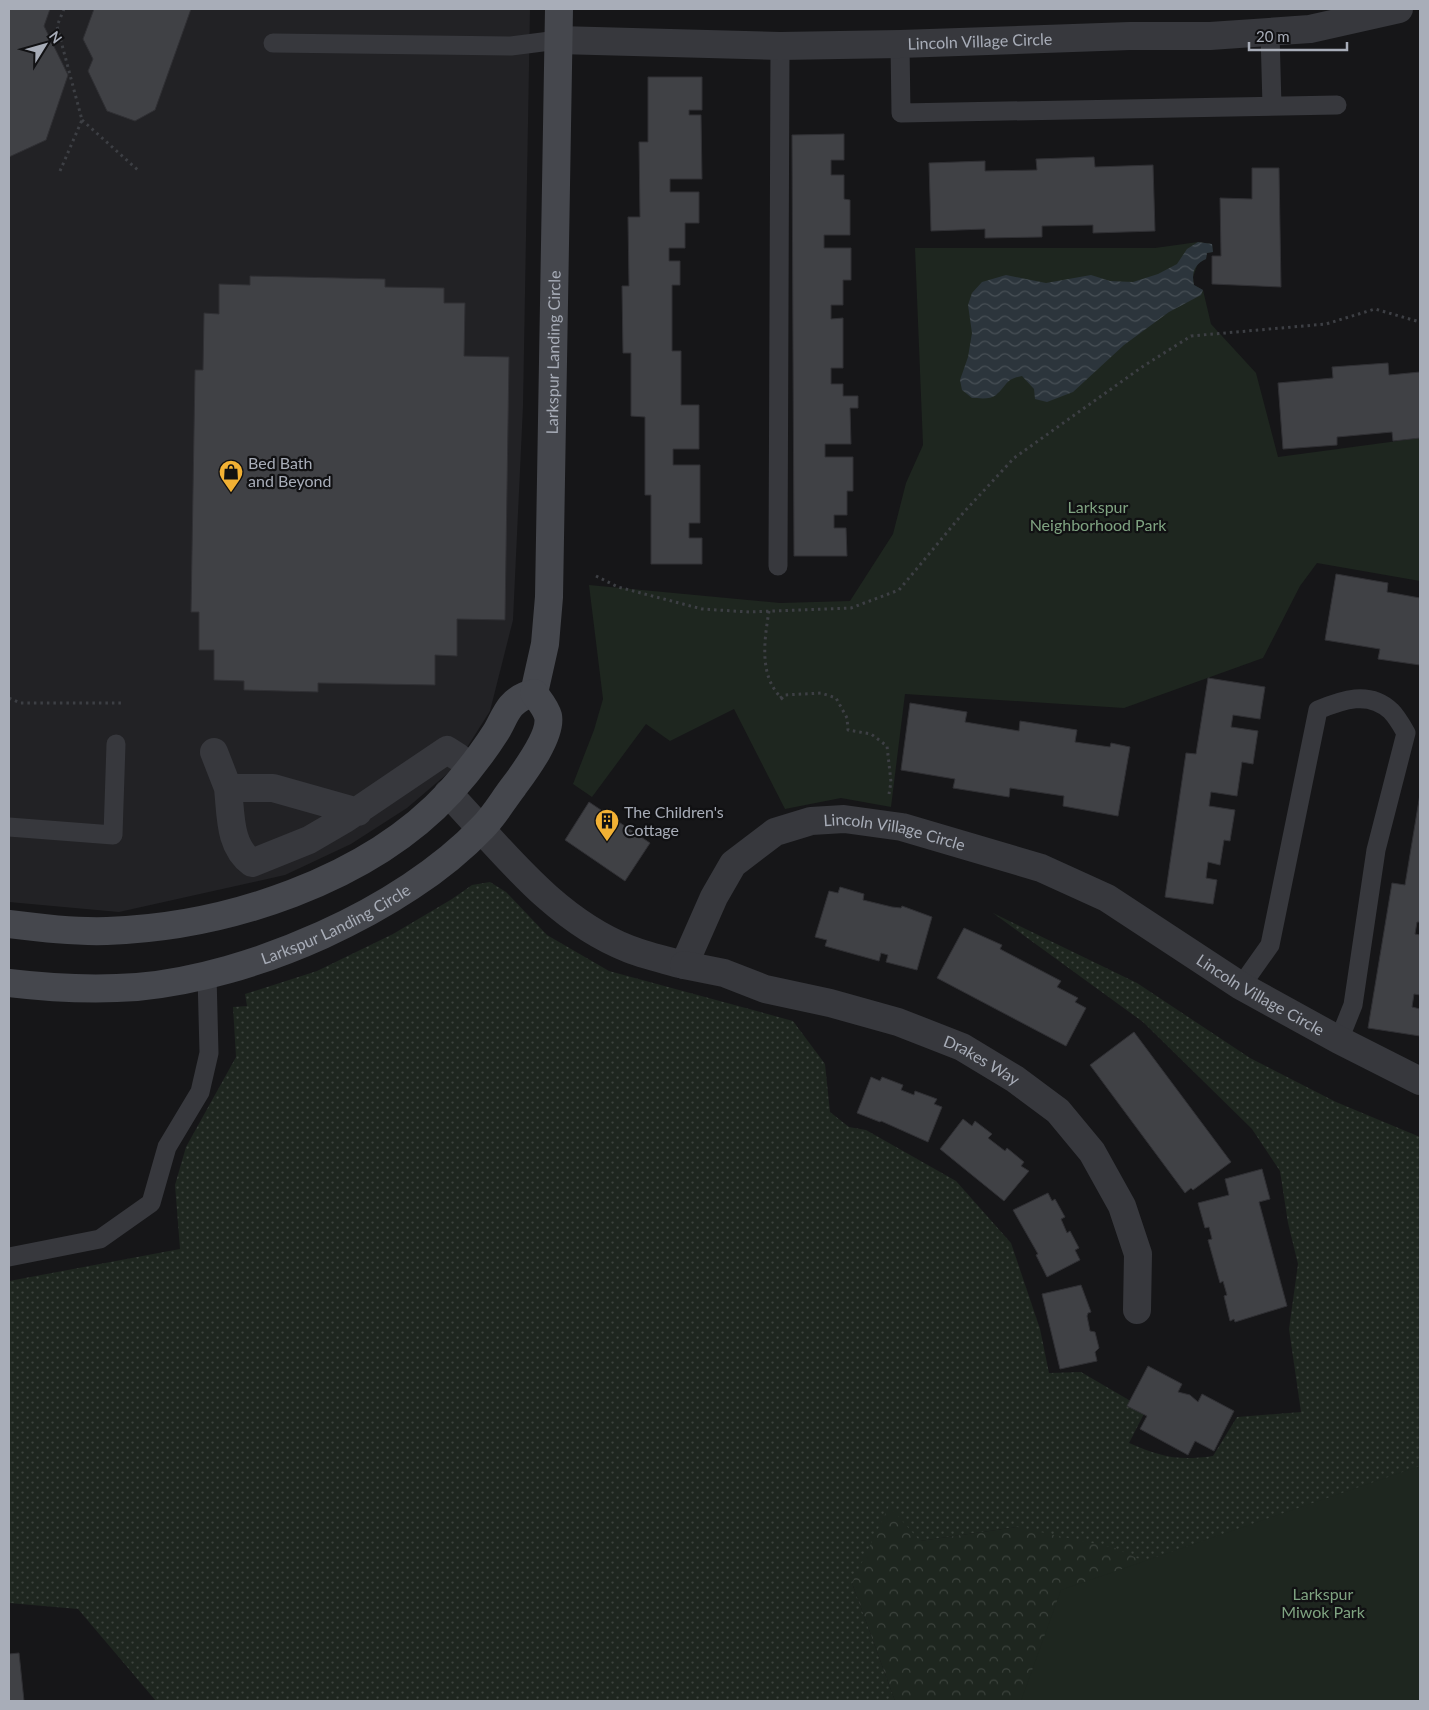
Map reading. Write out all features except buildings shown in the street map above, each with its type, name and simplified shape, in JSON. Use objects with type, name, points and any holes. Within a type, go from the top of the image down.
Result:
[{"type":"main road","name":"Larkspur Landing Circle","points":[[9,983],[68,988],[138,986],[207,976],[298,945],[367,914],[426,876],[482,829],[527,768],[548,727],[548,716],[534,694],[545,644],[549,597],[558,9]]},
{"type":"main road","points":[[9,924],[76,930],[140,928],[221,915],[260,904],[326,878],[386,846],[411,828],[473,766],[510,706],[526,695],[534,694]]},
{"type":"street","name":"Lincoln Village Circle","points":[[558,40],[780,46],[1130,36],[1210,36],[1310,29],[1399,9]]},
{"type":"street","points":[[214,752],[228,788],[234,839],[242,856],[252,863],[309,840],[358,812],[447,750],[458,757]]},
{"type":"street","points":[[228,788],[273,788],[358,812]]},
{"type":"street","points":[[448,793],[541,891],[584,926],[628,949],[684,965]]},
{"type":"street","name":"Lincoln Village Circle","points":[[684,965],[714,897],[733,864],[775,832],[811,820],[844,819],[875,823],[919,832],[1041,868],[1107,898],[1241,986],[1339,1040],[1420,1081]]},
{"type":"street","name":"Drakes Way","points":[[684,965],[724,973],[765,989],[830,1003],[898,1022],[925,1032],[962,1047],[1015,1079],[1058,1111],[1092,1152],[1122,1206],[1138,1254],[1137,1310]]},
{"type":"lane","points":[[1270,32],[1272,106]]},
{"type":"lane","points":[[273,43],[511,46],[558,40]]},
{"type":"lane","points":[[900,44],[901,113],[1337,105]]},
{"type":"lane","points":[[778,566],[780,46]]},
{"type":"lane","points":[[1241,986],[1270,945],[1318,710],[1341,700],[1365,698],[1390,710],[1406,734],[1376,850],[1353,1005],[1339,1040]]},
{"type":"lane","points":[[9,827],[113,834],[116,744]]},
{"type":"lane","points":[[9,1257],[100,1239],[151,1203],[167,1147],[200,1092],[209,1053],[207,976]]},
{"type":"path","points":[[64,9],[57,26],[82,120],[139,170]]},
{"type":"path","points":[[60,171],[82,120]]},
{"type":"path","points":[[596,576],[618,587],[702,609],[749,612],[851,608],[899,590],[964,512],[1014,458],[1142,367],[1191,336],[1326,324],[1375,308],[1420,322]]},
{"type":"path","points":[[769,611],[764,648],[773,690],[786,702]]},
{"type":"path","points":[[780,698],[785,695],[821,693],[836,698],[847,718],[848,730],[871,734],[887,746],[891,782],[889,796],[880,802],[875,823]]},
{"type":"path","points":[[9,698],[20,703],[122,703]]},
{"type":"shaded area","points":[[9,9],[530,9],[523,406],[513,620],[490,711],[454,768],[407,808],[351,844],[285,875],[119,912],[9,902]]},
{"type":"green space","name":"Larkspur Neighborhood Park","points":[[1198,242],[1212,244],[1213,252],[1207,253],[1206,259],[1198,263],[1193,277],[1194,285],[1203,290],[1211,324],[1256,373],[1278,457],[1420,438],[1420,581],[1317,563],[1300,586],[1263,658],[1124,708],[905,694],[891,807],[841,798],[785,809],[734,709],[670,741],[646,724],[592,797],[573,784],[594,730],[603,699],[589,585],[780,603],[850,601],[893,534],[906,483],[923,445],[915,248],[1155,248]]},
{"type":"green space","points":[[490,882],[506,892],[547,935],[609,971],[793,1021],[825,1064],[830,1112],[849,1127],[866,1130],[956,1181],[1011,1243],[1040,1329],[1049,1373],[1081,1372],[1146,1410],[1129,1443],[1161,1455],[1179,1458],[1213,1456],[1237,1417],[1301,1412],[1289,1329],[1298,1264],[1288,1223],[1280,1171],[1252,1129],[1143,1022],[993,913],[1137,983],[1250,1058],[1336,1102],[1420,1137],[1420,1701],[1017,1527],[920,1541],[852,1583],[895,1701],[156,1701],[78,1609],[9,1603],[9,1281],[180,1249],[175,1185],[186,1147],[236,1057],[233,1007],[247,1006],[245,994],[317,971],[393,934],[472,885]]},
{"type":"green space","name":"Larkspur Miwok Park","points":[[1420,1466],[1420,1701],[1021,1701],[1061,1590]]},
{"type":"green space","points":[[889,1506],[920,1541],[1017,1527],[1115,1548],[1182,1579],[1126,1701],[895,1701],[852,1583]]},
{"type":"water","points":[[1198,242],[1212,244],[1213,252],[1207,253],[1206,259],[1199,263],[1194,272],[1194,285],[1203,290],[1201,295],[1169,312],[1124,345],[1073,392],[1047,402],[1035,399],[1034,389],[1022,376],[1009,381],[991,398],[972,398],[962,390],[960,380],[968,357],[972,333],[968,305],[972,293],[982,282],[1006,275],[1046,283],[1091,275],[1110,281],[1133,282],[1158,274],[1177,264],[1187,249]]},
{"type":"place","name":"Bed Bath and Beyond","points":[[231,493]]},
{"type":"place","name":"The Children's Cottage","points":[[607,842]]}]
